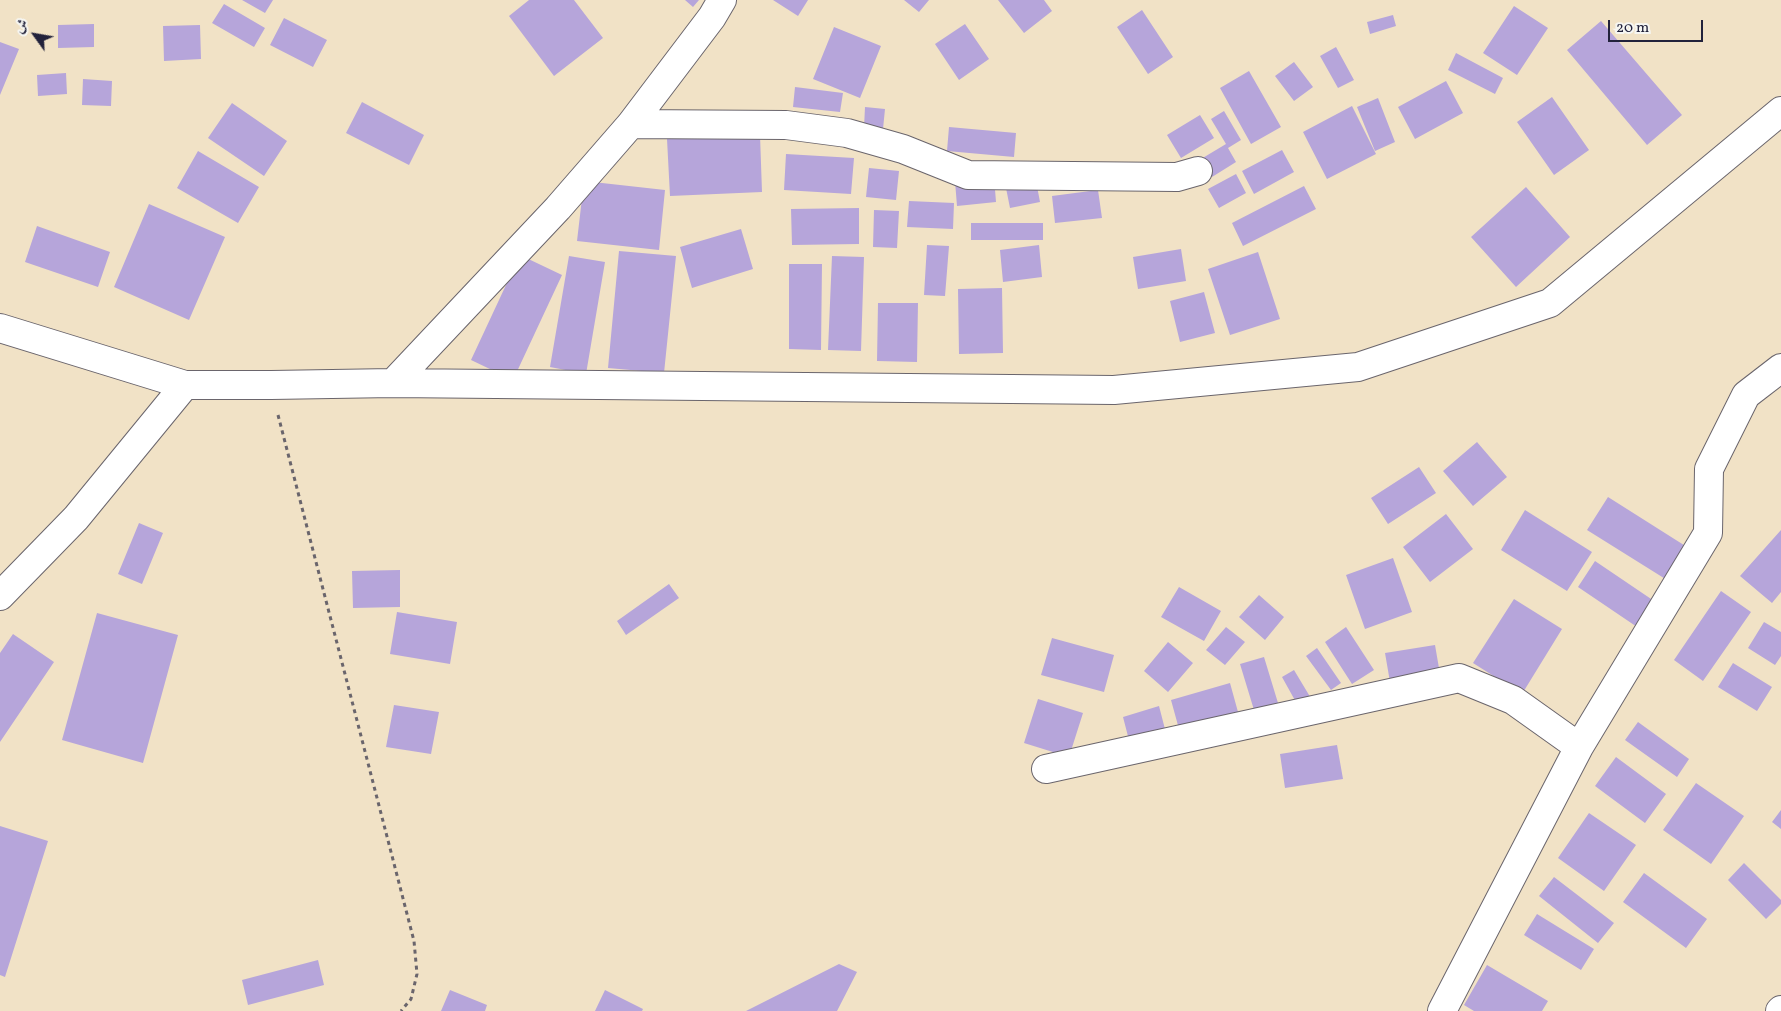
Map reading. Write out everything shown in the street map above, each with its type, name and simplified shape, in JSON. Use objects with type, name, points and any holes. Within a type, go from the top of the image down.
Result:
[{"type":"street","points":[[393,383],[558,208],[631,124],[712,17],[722,0]]},
{"type":"street","points":[[0,328],[185,385],[393,383],[1114,390],[1358,367],[1550,303],[1781,111]]},
{"type":"street","points":[[631,124],[786,126],[847,133],[903,149],[968,175],[1177,177],[1198,171]]},
{"type":"street","points":[[1442,1011],[1579,747],[1708,532],[1709,469],[1746,396],[1781,368]]},
{"type":"street","points":[[0,596],[76,518],[185,385]]},
{"type":"street","points":[[1046,769],[1459,678],[1514,700],[1579,747]]},
{"type":"path","points":[[271,385],[414,941],[417,974],[411,999],[401,1011]]},
{"type":"building","points":[[242,0],[273,0],[265,13]]},
{"type":"building","points":[[529,0],[574,0],[603,38],[554,76],[509,16]]},
{"type":"building","points":[[685,0],[699,0],[693,7]]},
{"type":"building","points":[[773,0],[808,0],[798,16]]},
{"type":"building","points":[[904,0],[929,0],[919,12]]},
{"type":"building","points":[[998,0],[1044,0],[1052,11],[1024,33]]},
{"type":"building","points":[[224,4],[265,28],[254,47],[212,23]]},
{"type":"building","points":[[1514,6],[1548,28],[1517,75],[1483,53]]},
{"type":"building","points":[[1142,10],[1173,57],[1148,74],[1117,27]]},
{"type":"building","points":[[1393,15],[1396,26],[1370,34],[1367,22]]},
{"type":"building","points":[[284,18],[327,40],[313,67],[270,45]]},
{"type":"building","points":[[1601,21],[1682,115],[1647,145],[1567,50]]},
{"type":"building","points":[[94,24],[94,47],[58,48],[58,25]]},
{"type":"building","points":[[965,24],[989,59],[959,80],[935,44]]},
{"type":"building","points":[[200,25],[201,59],[164,61],[163,26]]},
{"type":"building","points":[[834,27],[881,46],[860,98],[813,79]]},
{"type":"building","points":[[0,42],[19,49],[0,95]]},
{"type":"building","points":[[1336,47],[1354,80],[1338,88],[1320,56]]},
{"type":"building","points":[[1456,53],[1503,78],[1495,94],[1448,70]]},
{"type":"building","points":[[1294,62],[1313,87],[1294,101],[1275,76]]},
{"type":"building","points":[[1249,71],[1281,127],[1251,144],[1220,88]]},
{"type":"building","points":[[66,73],[67,94],[38,96],[37,75]]},
{"type":"building","points":[[83,79],[112,81],[111,106],[82,105]]},
{"type":"building","points":[[1446,81],[1463,113],[1415,139],[1398,107]]},
{"type":"building","points":[[795,87],[843,93],[840,112],[793,107]]},
{"type":"building","points":[[1552,97],[1589,150],[1554,175],[1517,122]]},
{"type":"building","points":[[1378,98],[1395,142],[1375,151],[1357,107]]},
{"type":"building","points":[[362,102],[424,135],[409,165],[346,133]]},
{"type":"building","points":[[232,103],[287,141],[264,176],[208,138]]},
{"type":"building","points":[[1352,106],[1376,154],[1327,179],[1303,132]]},
{"type":"building","points":[[865,107],[885,109],[883,129],[864,128]]},
{"type":"building","points":[[1224,111],[1241,140],[1228,148],[1236,162],[1212,177],[1201,159],[1226,144],[1211,119]]},
{"type":"building","points":[[1200,115],[1214,138],[1181,158],[1167,135]]},
{"type":"building","points":[[949,127],[1016,133],[1014,157],[947,151]]},
{"type":"building","points":[[760,135],[762,192],[670,196],[667,139]]},
{"type":"building","points":[[1282,150],[1294,172],[1254,194],[1242,171]]},
{"type":"building","points":[[198,151],[259,187],[238,223],[177,188]]},
{"type":"building","points":[[786,154],[854,158],[851,194],[784,190]]},
{"type":"building","points":[[869,168],[899,171],[896,200],[866,197]]},
{"type":"building","points":[[1236,174],[1246,193],[1219,208],[1208,189]]},
{"type":"building","points":[[994,177],[996,202],[957,206],[955,181]]},
{"type":"building","points":[[584,181],[665,190],[659,250],[577,241]]},
{"type":"building","points":[[1036,181],[1040,202],[1010,208],[1006,188]]},
{"type":"building","points":[[1304,186],[1316,209],[1243,246],[1232,223]]},
{"type":"building","points":[[1526,187],[1570,237],[1516,287],[1471,237]]},
{"type":"building","points":[[1098,190],[1102,218],[1055,223],[1052,196]]},
{"type":"building","points":[[909,201],[954,203],[953,229],[907,227]]},
{"type":"building","points":[[149,204],[225,237],[189,320],[114,287]]},
{"type":"building","points":[[859,208],[859,244],[792,245],[791,209]]},
{"type":"building","points":[[874,210],[899,211],[897,248],[873,247]]},
{"type":"building","points":[[971,223],[1043,223],[1043,240],[971,240]]},
{"type":"building","points":[[37,226],[110,252],[98,287],[25,262]]},
{"type":"building","points":[[741,229],[753,269],[692,288],[680,247]]},
{"type":"building","points":[[927,245],[949,246],[945,296],[924,295]]},
{"type":"building","points":[[1039,245],[1042,277],[1003,282],[1000,250]]},
{"type":"building","points":[[1181,249],[1186,281],[1138,289],[1133,257]]},
{"type":"building","points":[[619,251],[676,256],[664,373],[608,368]]},
{"type":"building","points":[[1258,252],[1280,319],[1230,335],[1208,269]]},
{"type":"building","points":[[520,255],[562,275],[513,380],[471,360]]},
{"type":"building","points":[[569,256],[605,262],[586,374],[550,367]]},
{"type":"building","points":[[832,256],[864,257],[861,351],[828,350]]},
{"type":"building","points":[[789,264],[822,264],[821,350],[789,349]]},
{"type":"building","points":[[1002,288],[1003,353],[959,354],[958,289]]},
{"type":"building","points":[[1204,292],[1215,333],[1180,342],[1170,301]]},
{"type":"building","points":[[878,303],[918,303],[917,362],[877,361]]},
{"type":"building","points":[[1477,442],[1507,477],[1473,506],[1443,471]]},
{"type":"building","points":[[1419,467],[1436,493],[1388,524],[1371,498]]},
{"type":"building","points":[[1608,497],[1687,547],[1667,580],[1587,530]]},
{"type":"building","points":[[1525,510],[1592,552],[1567,591],[1501,550]]},
{"type":"building","points":[[1446,514],[1473,549],[1430,582],[1403,547]]},
{"type":"building","points":[[139,523],[163,533],[142,584],[118,574]]},
{"type":"building","points":[[1781,530],[1781,592],[1772,603],[1740,576]]},
{"type":"building","points":[[1393,558],[1412,612],[1365,629],[1346,575]]},
{"type":"building","points":[[1595,561],[1660,605],[1643,631],[1578,587]]},
{"type":"building","points":[[400,570],[400,607],[353,608],[352,571]]},
{"type":"building","points":[[669,584],[679,598],[626,635],[617,621]]},
{"type":"building","points":[[1179,587],[1221,611],[1204,641],[1161,617]]},
{"type":"building","points":[[1721,591],[1751,612],[1703,681],[1674,660]]},
{"type":"building","points":[[1259,595],[1284,617],[1265,640],[1239,617]]},
{"type":"building","points":[[1514,599],[1562,629],[1522,694],[1473,663]]},
{"type":"building","points":[[397,612],[457,622],[450,664],[390,654]]},
{"type":"building","points":[[97,613],[178,635],[143,763],[62,740]]},
{"type":"building","points":[[1764,622],[1781,632],[1781,656],[1775,665],[1748,648]]},
{"type":"building","points":[[1226,627],[1245,642],[1225,665],[1206,650]]},
{"type":"building","points":[[1346,627],[1374,670],[1352,684],[1325,642]]},
{"type":"building","points":[[13,634],[54,662],[0,742],[0,653]]},
{"type":"building","points":[[1052,638],[1114,655],[1104,692],[1041,675]]},
{"type":"building","points":[[1168,642],[1193,663],[1168,692],[1144,671]]},
{"type":"building","points":[[1435,645],[1440,674],[1390,682],[1385,653]]},
{"type":"building","points":[[1317,648],[1341,683],[1331,690],[1306,656]]},
{"type":"building","points":[[1264,657],[1278,703],[1254,710],[1240,664]]},
{"type":"building","points":[[1733,663],[1772,687],[1757,711],[1718,687]]},
{"type":"building","points":[[1294,670],[1315,705],[1302,713],[1282,677]]},
{"type":"building","points":[[1230,683],[1238,712],[1179,729],[1171,700]]},
{"type":"building","points":[[1038,699],[1083,713],[1069,757],[1024,743]]},
{"type":"building","points":[[394,705],[439,712],[431,754],[386,747]]},
{"type":"building","points":[[1159,706],[1166,733],[1130,744],[1123,717]]},
{"type":"building","points":[[1638,722],[1689,759],[1677,777],[1625,740]]},
{"type":"building","points":[[1337,745],[1343,779],[1285,788],[1280,754]]},
{"type":"building","points":[[1616,757],[1666,794],[1645,823],[1595,786]]},
{"type":"building","points":[[1696,783],[1744,816],[1711,864],[1663,830]]},
{"type":"building","points":[[1781,810],[1781,829],[1772,822]]},
{"type":"building","points":[[1589,813],[1636,845],[1604,891],[1558,858]]},
{"type":"building","points":[[0,826],[48,841],[5,977],[0,975]]},
{"type":"building","points":[[1744,863],[1781,900],[1781,904],[1766,919],[1728,880]]},
{"type":"building","points":[[1644,873],[1707,919],[1686,948],[1623,902]]},
{"type":"building","points":[[1554,877],[1614,923],[1598,943],[1539,896]]},
{"type":"building","points":[[1537,914],[1594,949],[1581,970],[1524,935]]},
{"type":"building","points":[[318,960],[324,985],[248,1005],[242,980]]},
{"type":"building","points":[[839,964],[857,972],[837,1011],[746,1011]]},
{"type":"building","points":[[1487,965],[1548,1001],[1542,1011],[1474,1011],[1464,1005]]},
{"type":"building","points":[[450,990],[487,1005],[485,1011],[441,1011]]},
{"type":"building","points":[[605,990],[643,1009],[642,1011],[595,1011]]}]
